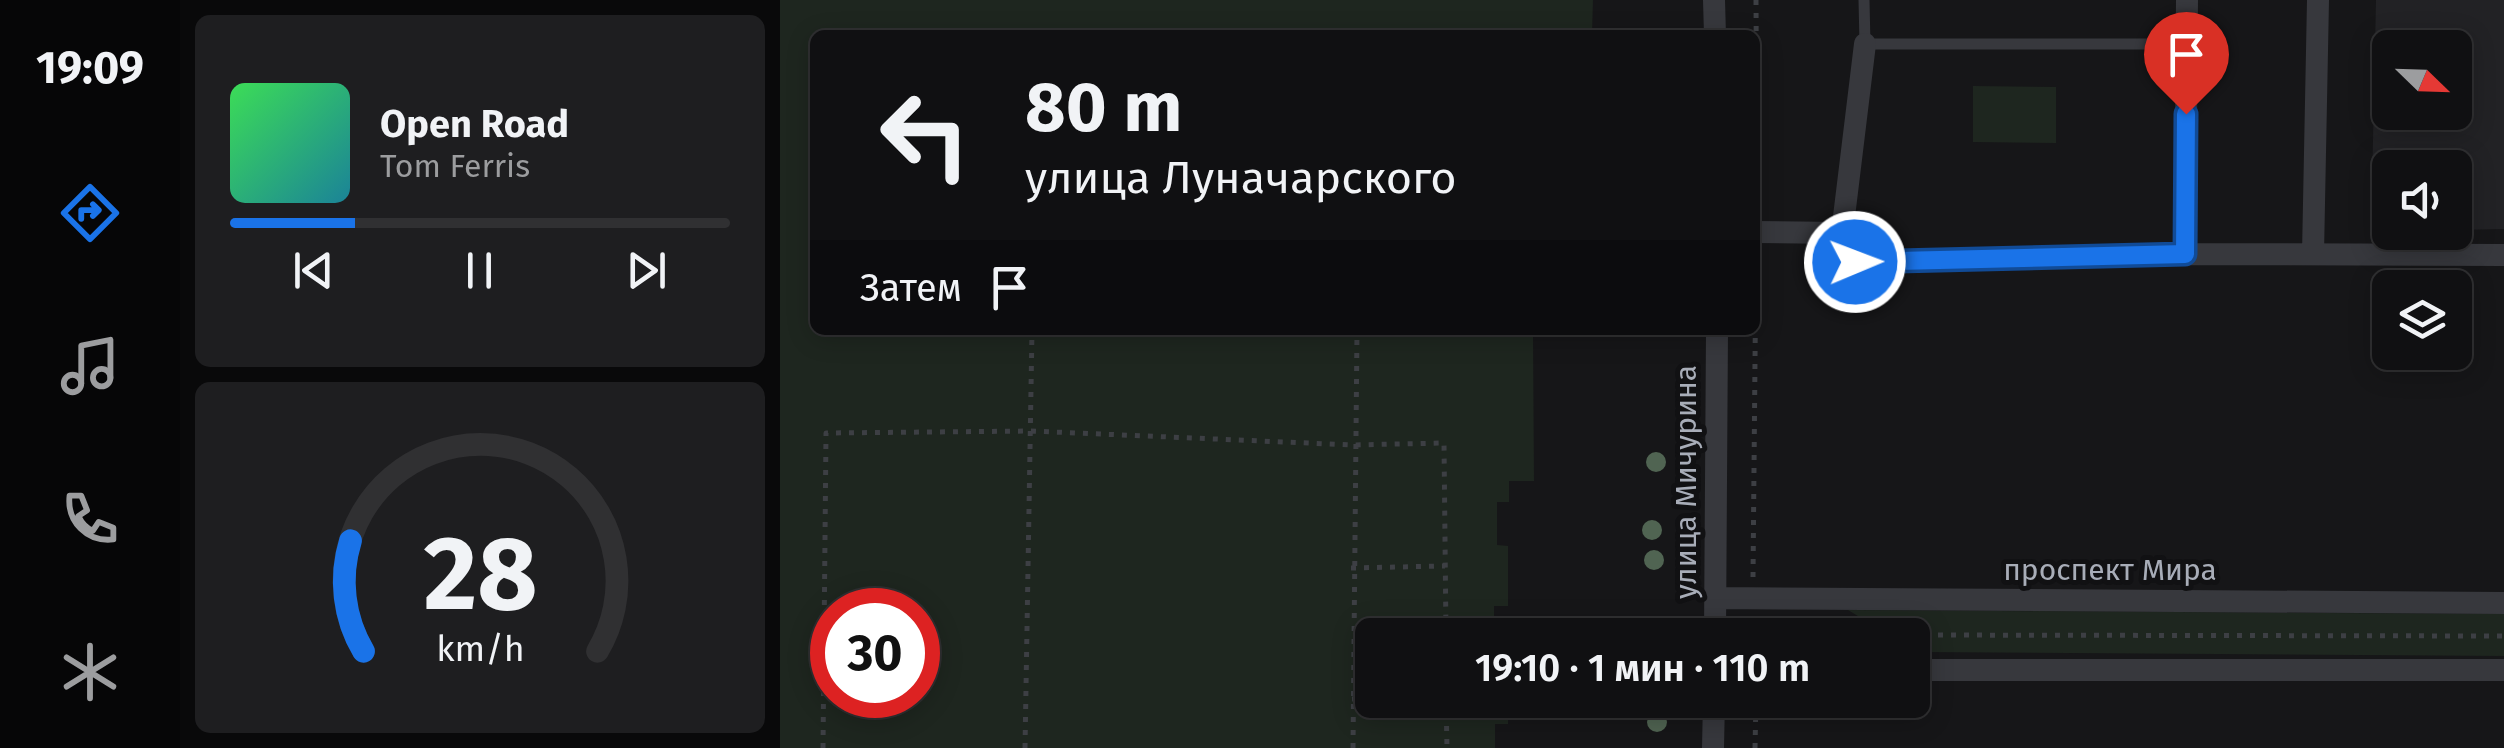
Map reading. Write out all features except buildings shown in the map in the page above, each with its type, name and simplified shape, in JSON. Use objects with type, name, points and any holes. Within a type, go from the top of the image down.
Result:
[{"type":"street","points":[[1714,0],[1715,30]]},
{"type":"street","points":[[2185,254],[2187,0]]},
{"type":"street","points":[[2313,254],[2318,0]]},
{"type":"street","points":[[1865,44],[1842,233],[1855,262],[2185,254],[2504,255]]},
{"type":"street","points":[[1760,232],[1842,233]]},
{"type":"street","name":"улица Мичурина","points":[[1715,618],[1717,335]]},
{"type":"street","name":"проспект Мира","points":[[1716,598],[2504,603]]},
{"type":"street","points":[[1930,670],[2504,670]]},
{"type":"street","points":[[1713,748],[1714,718]]},
{"type":"lane","points":[[1864,0],[1865,44],[2186,44]]},
{"type":"path","points":[[1756,0],[1756,30]]},
{"type":"path","points":[[1025,748],[1032,335]]},
{"type":"path","points":[[1353,748],[1351,568],[1357,335]]},
{"type":"path","points":[[1754,618],[1755,335]]},
{"type":"path","points":[[823,748],[826,434],[1031,431],[1354,445],[1444,443],[1446,618]]},
{"type":"path","points":[[1351,568],[1446,566]]},
{"type":"path","points":[[1930,635],[2504,636]]},
{"type":"path","points":[[1446,718],[1447,748]]},
{"type":"path","points":[[1755,748],[1756,718]]},
{"type":"shaded area","points":[[780,0],[1593,0],[1592,30],[810,30],[810,335],[1533,335],[1534,481],[1509,481],[1509,502],[1497,502],[1497,545],[1508,546],[1508,606],[1494,606],[1494,618],[1355,618],[1355,718],[1508,718],[1508,724],[1495,724],[1495,748],[780,748]]},
{"type":"shaded area","points":[[2376,0],[2504,0],[2504,229],[2472,230],[2472,150],[2373,150],[2373,130],[2472,130],[2472,30],[2375,30]]},
{"type":"shaded area","points":[[1973,86],[2056,87],[2056,143],[1973,142]]},
{"type":"shaded area","points":[[1848,610],[2504,614],[2504,656],[1930,652],[1930,618],[1861,618]]},
{"type":"route","points":[[1855,262],[2185,254],[2186,114]]}]
